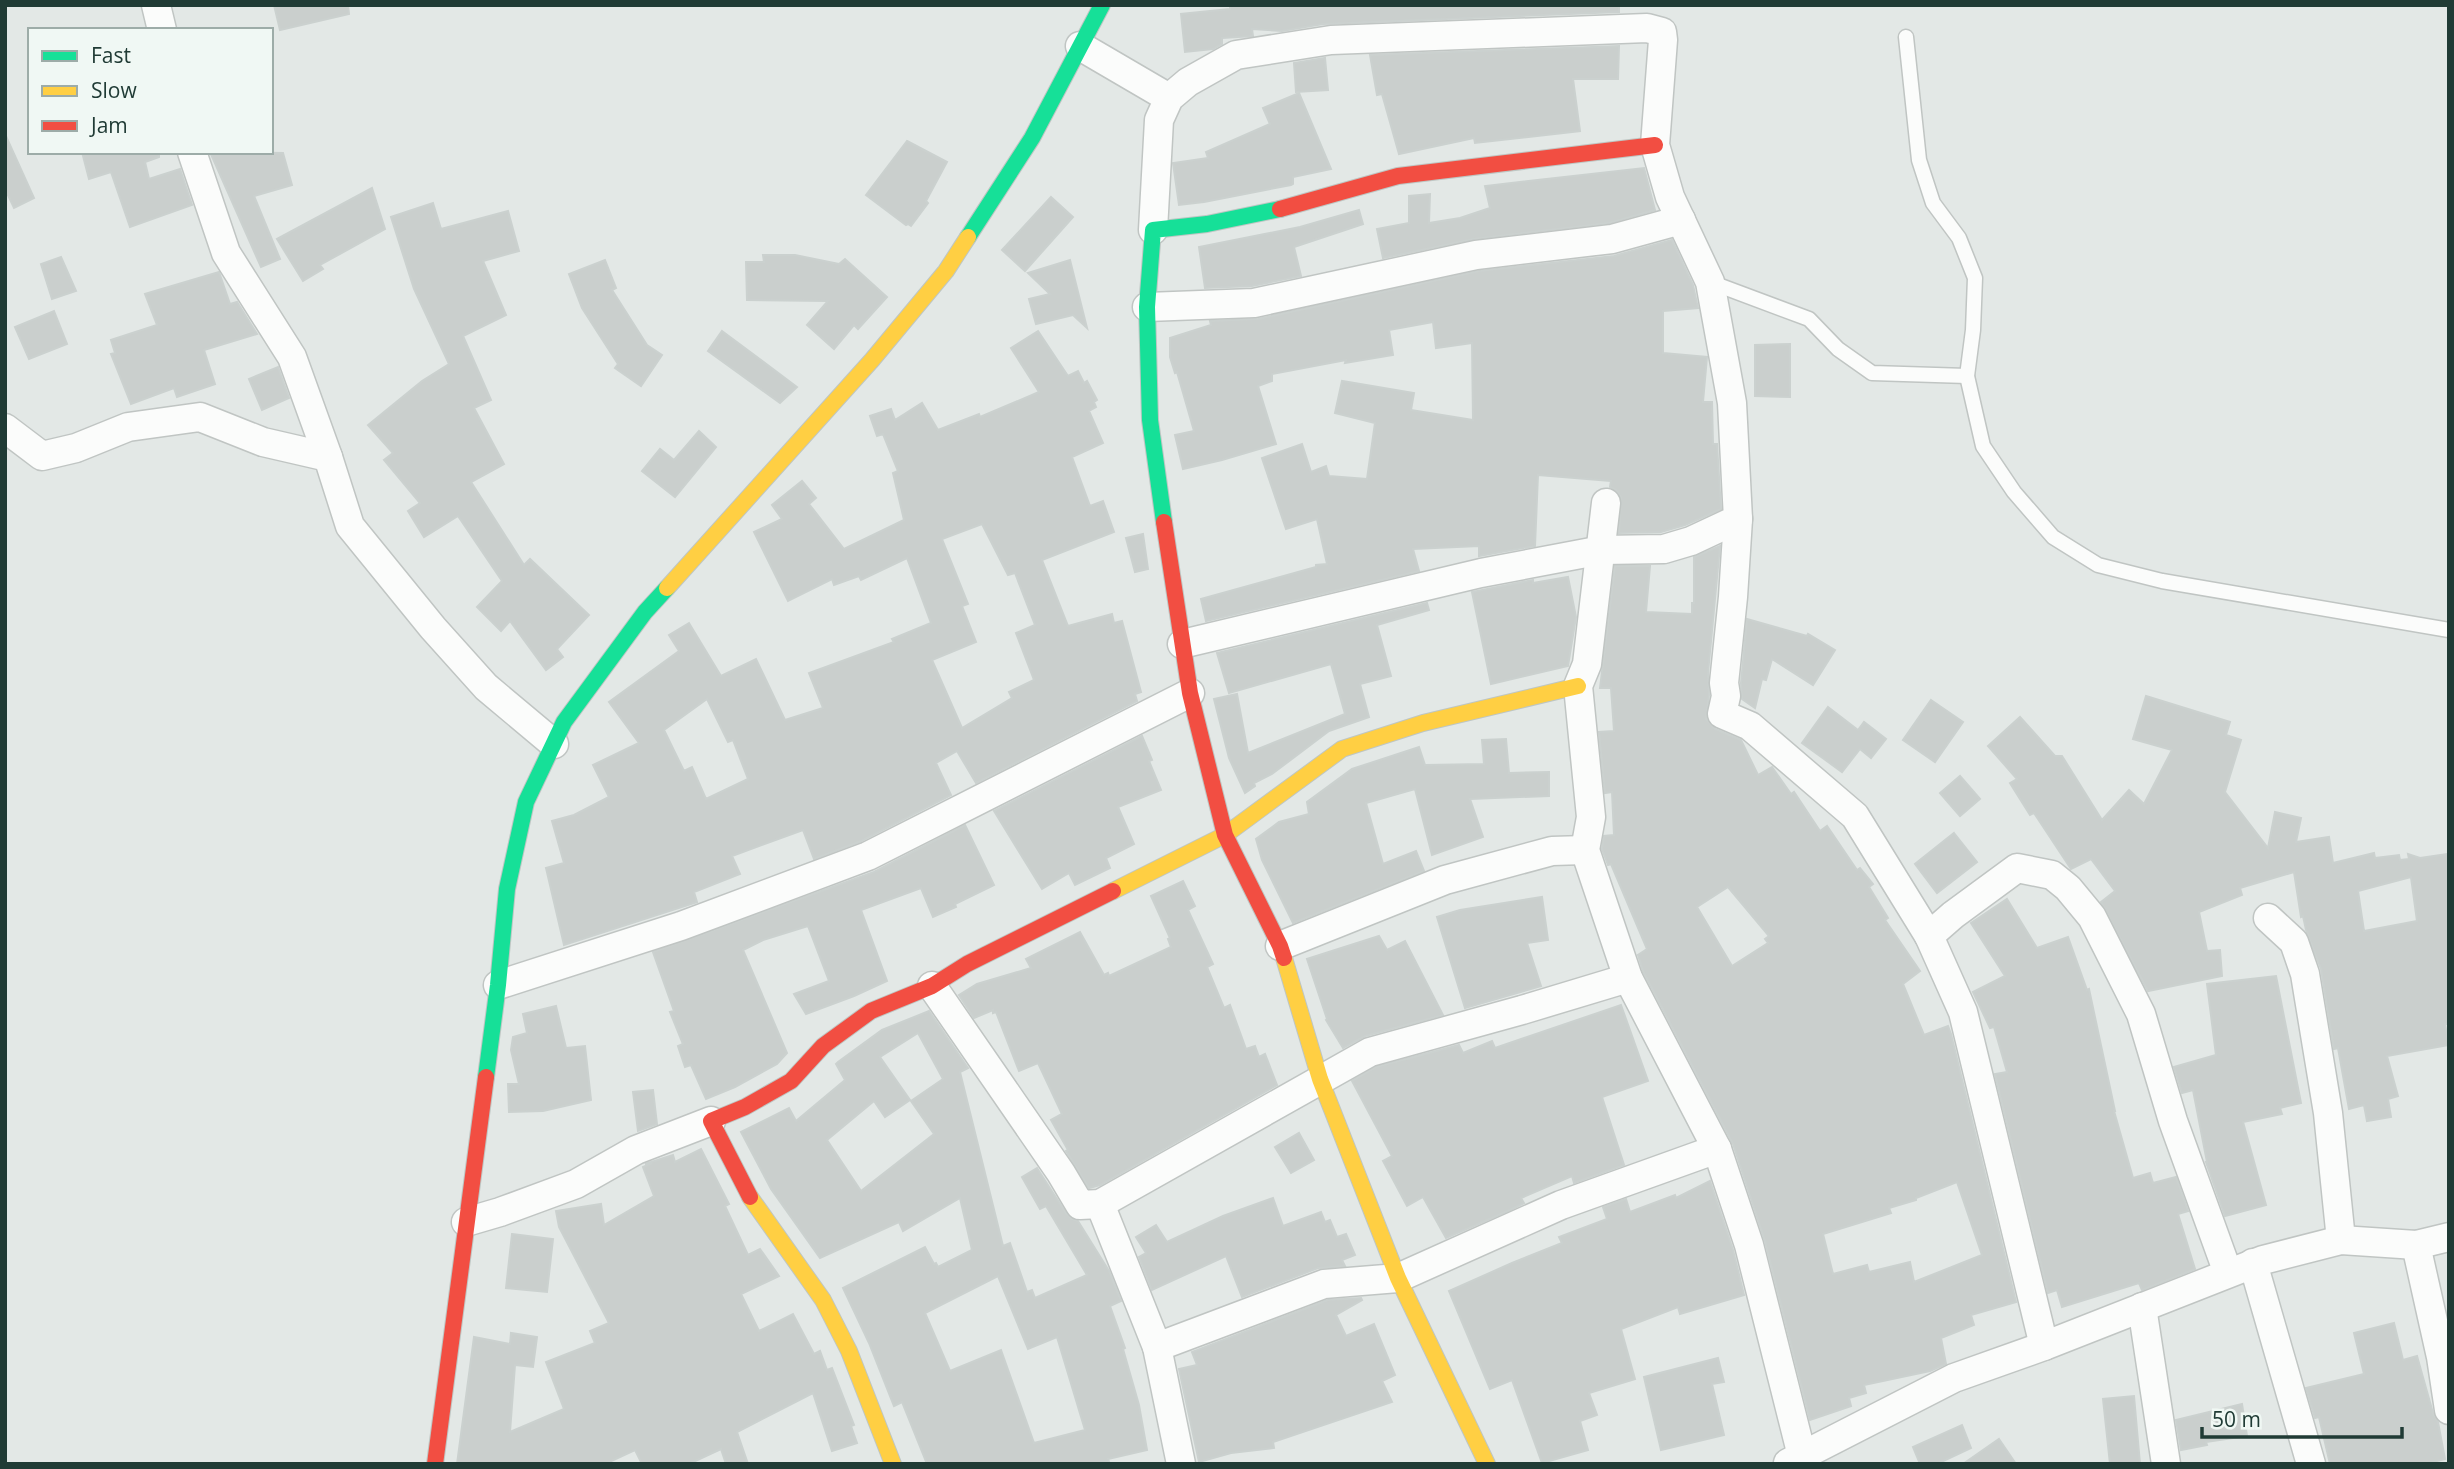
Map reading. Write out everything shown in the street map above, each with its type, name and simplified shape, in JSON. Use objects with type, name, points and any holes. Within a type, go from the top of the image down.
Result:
[{"type":"street","points":[[156,5],[162,28]]},
{"type":"street","points":[[435,1464],[498,985],[507,889],[526,802],[564,722],[645,612],[872,360],[946,271],[1032,138],[1102,5]]},
{"type":"street","points":[[1487,1464],[1398,1278],[1320,1079],[1280,946],[1224,835],[1190,692],[1150,421],[1147,307],[1153,252],[1159,120],[1169,98],[1188,82],[1237,55],[1331,40],[1647,28],[1662,32],[1655,145],[1670,197],[1710,282],[1732,403],[1738,519],[1724,683],[1726,696],[1722,714],[1750,726],[1855,816],[1929,936],[1963,1012],[2044,1346]]},
{"type":"street","points":[[1080,46],[1169,98]]},
{"type":"street","points":[[1153,230],[1207,225],[1296,206],[1398,176],[1655,145]]},
{"type":"street","points":[[193,154],[226,253],[292,357],[350,526],[433,628],[486,687],[554,744]]},
{"type":"street","points":[[1147,307],[1254,303],[1476,255],[1612,239],[1681,220]]},
{"type":"street","points":[[5,428],[42,456],[76,448],[128,427],[200,417],[263,442],[328,457]]},
{"type":"street","points":[[1606,503],[1587,664],[1578,687],[1591,817],[1585,850],[1628,978],[1717,1149],[1749,1245],[1794,1460],[1954,1378],[2044,1346],[2241,1268],[2341,1240],[2416,1245],[2449,1237]]},
{"type":"street","points":[[1182,644],[1481,573],[1602,550],[1664,549],[1691,541],[1738,519]]},
{"type":"street","points":[[466,1222],[576,1184],[636,1150],[744,1107],[791,1081],[823,1046],[871,1010],[932,986],[967,964],[1224,835],[1342,749],[1423,723],[1578,687]]},
{"type":"street","points":[[498,985],[681,926],[868,856],[1190,692]]},
{"type":"street","points":[[1280,946],[1445,880],[1552,851],[1585,850]]},
{"type":"street","points":[[1929,936],[2017,868],[2052,875],[2068,888],[2092,917],[2141,1014],[2173,1121],[2241,1268],[2311,1464]]},
{"type":"street","points":[[2268,918],[2294,942],[2305,974],[2328,1112],[2341,1240]]},
{"type":"street","points":[[932,986],[1061,1173],[1080,1205],[1100,1204],[1370,1052],[1628,978]]},
{"type":"street","points":[[711,1121],[752,1200],[828,1310],[849,1351],[893,1464]]},
{"type":"street","points":[[1157,1347],[1324,1284],[1398,1278],[1561,1205],[1717,1149]]},
{"type":"street","points":[[1100,1204],[1157,1347],[1181,1464]]},
{"type":"street","points":[[2416,1245],[2441,1357],[2449,1410]]},
{"type":"street","points":[[2142,1307],[2166,1464]]},
{"type":"lane","points":[[1906,37],[1919,160],[1933,202],[1959,238],[1975,278],[1973,330],[1967,376],[1983,446],[2014,492],[2053,537],[2098,565],[2162,581],[2449,630]]},
{"type":"lane","points":[[1710,282],[1809,319],[1838,349],[1872,373],[1967,376]]},
{"type":"building","points":[[274,5],[348,5],[349,14],[280,30]]},
{"type":"building","points":[[1230,5],[1619,5],[1619,12],[1323,24],[1282,31],[1252,29],[1253,36],[1222,38],[1222,44],[1213,49],[1185,52],[1181,14],[1230,9]]},
{"type":"building","points":[[1619,46],[1618,79],[1573,79],[1580,131],[1475,143],[1474,138],[1399,154],[1382,94],[1377,95],[1370,55]]},
{"type":"building","points":[[1325,58],[1328,90],[1296,92],[1294,63]]},
{"type":"building","points":[[1299,93],[1331,169],[1293,177],[1291,185],[1179,205],[1173,163],[1208,158],[1206,152],[1270,124],[1263,108]]},
{"type":"building","points":[[5,134],[34,198],[14,208],[5,189]]},
{"type":"building","points":[[907,141],[947,162],[926,201],[928,203],[911,226],[866,195]]},
{"type":"building","points":[[283,153],[292,185],[254,196],[280,259],[261,267],[211,154]]},
{"type":"building","points":[[83,154],[159,154],[159,157],[145,162],[149,179],[180,169],[192,205],[130,227],[111,172],[89,179]]},
{"type":"building","points":[[1644,168],[1655,210],[1609,223],[1474,239],[1383,258],[1377,229],[1409,223],[1409,196],[1430,194],[1429,223],[1460,218],[1490,208],[1485,186]]},
{"type":"building","points":[[372,188],[385,229],[320,265],[323,269],[303,281],[277,239]]},
{"type":"building","points":[[1051,197],[1073,217],[1025,271],[1002,250]]},
{"type":"building","points":[[433,203],[441,229],[508,211],[519,251],[483,261],[506,315],[463,336],[491,400],[474,408],[504,464],[471,482],[524,565],[530,559],[589,615],[557,649],[563,657],[546,670],[510,621],[501,631],[477,607],[502,581],[458,516],[424,537],[408,511],[420,503],[384,460],[393,453],[368,425],[422,381],[449,364],[414,289],[391,217]]},
{"type":"building","points":[[1359,210],[1363,224],[1294,247],[1301,276],[1252,286],[1205,288],[1199,247],[1300,227]]},
{"type":"building","points":[[1672,240],[1693,285],[1698,308],[1663,311],[1663,353],[1707,357],[1703,402],[1712,402],[1713,444],[1717,444],[1721,509],[1661,532],[1619,533],[1621,497],[1610,487],[1611,481],[1538,475],[1535,546],[1479,556],[1479,546],[1413,549],[1419,571],[1206,621],[1201,599],[1327,564],[1317,519],[1286,529],[1262,458],[1302,444],[1311,472],[1326,466],[1329,476],[1367,479],[1375,423],[1335,413],[1342,381],[1414,393],[1411,410],[1473,420],[1472,343],[1436,348],[1433,322],[1389,330],[1393,355],[1345,363],[1346,360],[1272,374],[1272,381],[1258,386],[1276,444],[1183,469],[1175,435],[1194,431],[1170,357],[1170,338],[1211,325],[1210,321],[1258,319],[1479,271],[1614,256]]},
{"type":"building","points":[[763,255],[795,255],[839,264],[845,259],[887,297],[858,329],[854,325],[834,349],[807,325],[828,301],[747,300],[746,262],[764,262]]},
{"type":"building","points":[[61,257],[76,291],[52,299],[41,264]]},
{"type":"building","points":[[605,260],[616,288],[612,290],[647,345],[662,355],[641,386],[615,368],[618,364],[582,308],[569,274]]},
{"type":"building","points":[[1070,260],[1087,328],[1073,315],[1036,324],[1029,299],[1050,294],[1028,273]]},
{"type":"building","points":[[219,272],[230,304],[237,302],[257,334],[204,350],[215,384],[177,397],[174,388],[131,404],[111,354],[115,353],[111,340],[157,325],[145,294]]},
{"type":"building","points":[[54,311],[67,344],[29,359],[15,327]]},
{"type":"building","points":[[722,331],[797,387],[780,403],[708,351]]},
{"type":"building","points":[[1038,331],[1068,376],[1078,371],[1097,400],[1094,402],[1096,407],[1089,411],[1103,443],[1072,457],[1090,506],[1103,501],[1114,532],[1042,560],[1068,626],[1112,614],[1114,623],[1122,621],[1141,692],[1135,694],[1137,701],[976,783],[957,751],[936,763],[951,795],[861,841],[814,859],[803,830],[732,856],[740,874],[694,892],[697,902],[564,945],[546,868],[564,863],[552,821],[574,815],[609,797],[593,765],[639,743],[609,702],[679,651],[669,635],[689,623],[721,676],[756,659],[785,720],[823,708],[809,673],[894,642],[892,639],[931,623],[907,558],[861,580],[859,576],[834,585],[832,579],[788,601],[754,532],[782,519],[772,505],[802,481],[816,498],[809,504],[844,549],[904,520],[893,473],[898,471],[883,434],[877,436],[870,416],[891,409],[895,420],[922,403],[938,430],[979,414],[980,417],[1039,392],[1011,348]],"holes":[[[982,524],[1008,575],[1015,573],[1035,625],[1016,633],[1034,680],[1009,692],[1012,698],[962,728],[932,660],[976,642],[962,606],[968,604],[942,539]],[[707,699],[728,742],[733,740],[748,779],[706,799],[692,767],[684,771],[664,730]]]},
{"type":"building","points":[[1790,344],[1790,397],[1755,396],[1755,345]]},
{"type":"building","points":[[278,367],[289,398],[262,410],[249,379]]},
{"type":"building","points":[[699,431],[716,447],[675,497],[642,471],[660,449],[674,460]]},
{"type":"building","points":[[1143,534],[1148,569],[1135,572],[1126,538]]},
{"type":"building","points":[[1720,546],[1706,719],[1715,729],[1741,740],[1758,775],[1772,767],[1791,794],[1794,792],[1820,831],[1827,826],[1857,870],[1860,868],[1873,884],[1869,887],[1888,918],[1885,920],[1920,971],[1903,984],[1924,1035],[1948,1026],[1951,1034],[2016,1302],[1971,1315],[1974,1325],[1941,1338],[1946,1364],[1930,1371],[1864,1385],[1866,1393],[1849,1398],[1851,1406],[1810,1420],[1765,1241],[1733,1144],[1643,971],[1638,955],[1647,949],[1602,849],[1604,836],[1614,835],[1612,792],[1605,793],[1599,732],[1614,731],[1611,688],[1600,688],[1615,566],[1650,566],[1646,612],[1692,614],[1694,557]],"holes":[[[1728,887],[1769,936],[1765,939],[1768,943],[1732,966],[1697,907]],[[1957,1182],[1982,1255],[1914,1282],[1910,1262],[1869,1272],[1867,1265],[1833,1274],[1823,1234],[1891,1213],[1889,1208],[1916,1200]]]},
{"type":"building","points":[[1568,577],[1576,617],[1568,666],[1491,684],[1472,592],[1533,580],[1533,583]]},
{"type":"building","points":[[1427,603],[1429,610],[1377,625],[1391,676],[1360,684],[1369,717],[1329,731],[1272,774],[1254,783],[1255,786],[1245,793],[1229,758],[1214,699],[1237,694],[1248,753],[1345,714],[1331,664],[1229,693],[1217,653]]},
{"type":"building","points":[[1747,619],[1807,636],[1808,634],[1835,650],[1813,685],[1772,659],[1766,680],[1762,679],[1755,708],[1742,699]]},
{"type":"building","points":[[2146,696],[2230,722],[2226,735],[2241,740],[2225,792],[2268,848],[2275,812],[2301,818],[2296,842],[2329,837],[2333,863],[2374,853],[2375,858],[2399,855],[2400,860],[2409,859],[2408,854],[2420,858],[2448,854],[2449,1024],[2445,1024],[2449,1045],[2387,1056],[2398,1096],[2388,1099],[2391,1117],[2367,1121],[2364,1105],[2349,1109],[2338,1048],[2334,1049],[2321,969],[2303,916],[2301,917],[2294,872],[2240,888],[2242,895],[2199,912],[2207,951],[2220,950],[2222,976],[2148,991],[2101,902],[2115,891],[2091,859],[2071,869],[2034,813],[2030,815],[2010,783],[2017,779],[1988,746],[2020,717],[2055,756],[2062,756],[2102,820],[2129,790],[2144,804],[2172,750],[2133,739]],"holes":[[[2411,877],[2417,921],[2364,931],[2358,891]]]},
{"type":"building","points":[[1931,700],[1963,722],[1935,762],[1903,740]]},
{"type":"building","points":[[1828,707],[1858,730],[1864,722],[1886,739],[1871,758],[1860,749],[1842,772],[1802,743]]},
{"type":"building","points":[[1142,736],[1161,790],[1118,807],[1134,844],[1106,858],[1110,868],[1075,885],[1069,873],[1042,889],[994,811]]},
{"type":"building","points":[[1506,739],[1509,773],[1549,772],[1549,796],[1470,799],[1483,837],[1432,855],[1415,789],[1366,803],[1383,864],[1416,851],[1424,871],[1293,923],[1262,860],[1256,839],[1279,822],[1309,814],[1307,802],[1352,769],[1419,747],[1425,765],[1484,764],[1482,740]]},
{"type":"building","points":[[1960,776],[1980,799],[1960,816],[1940,793]]},
{"type":"building","points":[[965,825],[994,885],[933,917],[921,888],[861,910],[887,981],[806,1014],[794,994],[829,981],[808,926],[763,940],[743,950],[787,1053],[777,1064],[706,1099],[691,1065],[685,1067],[678,1046],[683,1044],[670,1012],[674,1011],[653,952],[874,872]]},
{"type":"building","points":[[1954,833],[1977,862],[1937,893],[1915,864]]},
{"type":"building","points":[[1183,881],[1195,906],[1188,910],[1213,964],[1207,967],[1224,1008],[1230,1005],[1246,1049],[1255,1046],[1259,1057],[1265,1054],[1277,1085],[1100,1185],[1089,1188],[1051,1120],[1062,1114],[1038,1063],[1019,1071],[996,1012],[993,1013],[993,1010],[974,1018],[959,995],[977,984],[1031,968],[1026,959],[1080,932],[1104,975],[1108,973],[1109,976],[1171,947],[1170,938],[1151,896]]},
{"type":"building","points":[[1542,897],[1548,940],[1527,943],[1541,986],[1465,1008],[1437,917],[1460,910]]},
{"type":"building","points":[[2007,899],[2037,948],[2068,937],[2087,990],[2089,989],[2114,1111],[2133,1178],[2150,1173],[2153,1183],[2176,1177],[2188,1211],[2178,1214],[2195,1269],[2142,1290],[2139,1283],[2062,1307],[2057,1290],[2048,1293],[1995,1074],[2007,1072],[1994,1027],[1990,1028],[1973,992],[2005,976],[1971,923]]},
{"type":"building","points":[[1379,936],[1387,950],[1405,941],[1443,1015],[1365,1036],[1343,1048],[1326,1020],[1307,959]]},
{"type":"building","points":[[2276,976],[2301,1103],[2280,1108],[2282,1114],[2243,1122],[2266,1205],[2225,1216],[2206,1162],[2193,1090],[2182,1093],[2174,1067],[2216,1055],[2207,984]]},
{"type":"building","points":[[1621,1005],[1648,1081],[1602,1097],[1624,1165],[1574,1183],[1572,1176],[1521,1198],[1524,1203],[1510,1210],[1446,1238],[1423,1197],[1407,1206],[1383,1161],[1392,1156],[1352,1081],[1376,1067],[1459,1045],[1463,1053],[1492,1041],[1495,1048]]},
{"type":"building","points":[[556,1006],[566,1048],[585,1046],[591,1100],[543,1111],[509,1112],[508,1084],[519,1084],[511,1050],[513,1037],[527,1033],[523,1014]]},
{"type":"building","points":[[929,1011],[968,1068],[960,1072],[1003,1246],[1010,1243],[1027,1292],[1032,1290],[1035,1298],[1087,1275],[1046,1206],[1040,1209],[1022,1177],[1037,1168],[1066,1213],[1078,1221],[1109,1271],[1121,1301],[1110,1306],[1125,1348],[1123,1349],[1139,1405],[1147,1450],[1108,1459],[1110,1464],[927,1464],[902,1402],[894,1406],[843,1288],[925,1247],[938,1267],[972,1250],[960,1198],[903,1231],[899,1222],[820,1258],[771,1189],[741,1132],[789,1108],[796,1121],[845,1080],[836,1064],[882,1030]],"holes":[[[918,1033],[943,1079],[911,1101],[934,1134],[861,1191],[827,1140],[874,1101],[885,1117],[910,1100],[880,1057]],[[998,1276],[1028,1349],[1057,1337],[1085,1430],[1034,1443],[1001,1350],[950,1371],[925,1313]]]},
{"type":"building","points":[[653,1090],[657,1124],[638,1131],[633,1092]]},
{"type":"building","points":[[1299,1133],[1314,1160],[1291,1173],[1275,1147]]},
{"type":"building","points":[[701,1149],[729,1204],[725,1206],[748,1255],[760,1249],[779,1276],[741,1294],[759,1331],[793,1314],[814,1354],[820,1351],[827,1370],[832,1368],[854,1425],[851,1426],[857,1443],[832,1451],[813,1393],[737,1432],[748,1464],[726,1464],[721,1449],[689,1464],[642,1464],[635,1450],[605,1464],[457,1464],[474,1337],[510,1344],[511,1333],[537,1337],[533,1367],[515,1365],[510,1432],[564,1409],[546,1362],[595,1343],[590,1331],[609,1323],[559,1227],[556,1211],[601,1204],[604,1225],[654,1196],[643,1167],[652,1163],[645,1164],[673,1155],[675,1162]]},
{"type":"building","points":[[1710,1181],[1733,1250],[1744,1295],[1680,1314],[1678,1307],[1621,1329],[1635,1379],[1589,1393],[1597,1415],[1580,1421],[1588,1450],[1542,1463],[1512,1380],[1490,1389],[1449,1291],[1562,1243],[1559,1237],[1607,1219],[1603,1207],[1626,1199],[1630,1212],[1675,1195],[1676,1198]]},
{"type":"building","points":[[1273,1198],[1283,1226],[1321,1212],[1325,1222],[1330,1220],[1337,1237],[1346,1234],[1355,1255],[1342,1260],[1345,1266],[1318,1268],[1242,1297],[1226,1256],[1152,1290],[1139,1257],[1146,1253],[1136,1237],[1156,1225],[1167,1242],[1223,1216]]},
{"type":"building","points":[[512,1234],[553,1239],[547,1292],[506,1288]]},
{"type":"building","points":[[1328,1300],[1362,1300],[1336,1315],[1346,1336],[1374,1324],[1395,1375],[1382,1381],[1392,1402],[1273,1442],[1274,1448],[1231,1453],[1199,1462],[1179,1369],[1197,1365],[1192,1352]]},
{"type":"building","points":[[2394,1323],[2403,1360],[2417,1356],[2438,1422],[2445,1459],[2425,1464],[2330,1464],[2319,1417],[2315,1418],[2306,1388],[2364,1374],[2354,1333]]},
{"type":"building","points":[[1718,1358],[1724,1382],[1712,1384],[1724,1435],[1661,1450],[1644,1377]]},
{"type":"building","points":[[2134,1396],[2140,1464],[2110,1464],[2103,1399]]},
{"type":"building","points":[[2242,1404],[2247,1436],[2206,1442],[2207,1445],[2181,1450],[2176,1420]]},
{"type":"building","points":[[1962,1425],[1971,1448],[1937,1464],[1920,1464],[1913,1447]]},
{"type":"building","points":[[1999,1439],[2016,1464],[1963,1464]]},
{"type":"traffic: fast","points":[[968,237],[1032,138],[1102,5]]},
{"type":"traffic: fast","points":[[1164,522],[1150,420],[1147,307],[1153,230],[1207,224],[1280,209]]},
{"type":"traffic: fast","points":[[486,1077],[507,889],[526,802],[564,722],[645,612],[667,588]]},
{"type":"traffic: slow","points":[[667,588],[872,360],[946,271],[968,237]]},
{"type":"traffic: slow","points":[[1113,891],[1225,835],[1342,749],[1423,723],[1578,686]]},
{"type":"traffic: slow","points":[[1284,958],[1320,1079],[1398,1278],[1487,1464]]},
{"type":"traffic: slow","points":[[750,1197],[823,1300],[849,1351],[893,1464]]},
{"type":"traffic: jam","points":[[1280,209],[1398,176],[1655,145]]},
{"type":"traffic: jam","points":[[1164,522],[1190,693],[1225,835],[1284,958]]},
{"type":"traffic: jam","points":[[750,1197],[711,1121],[745,1107],[791,1081],[823,1046],[871,1011],[932,986],[967,964],[1113,891]]},
{"type":"traffic: jam","points":[[435,1464],[486,1077]]}]
